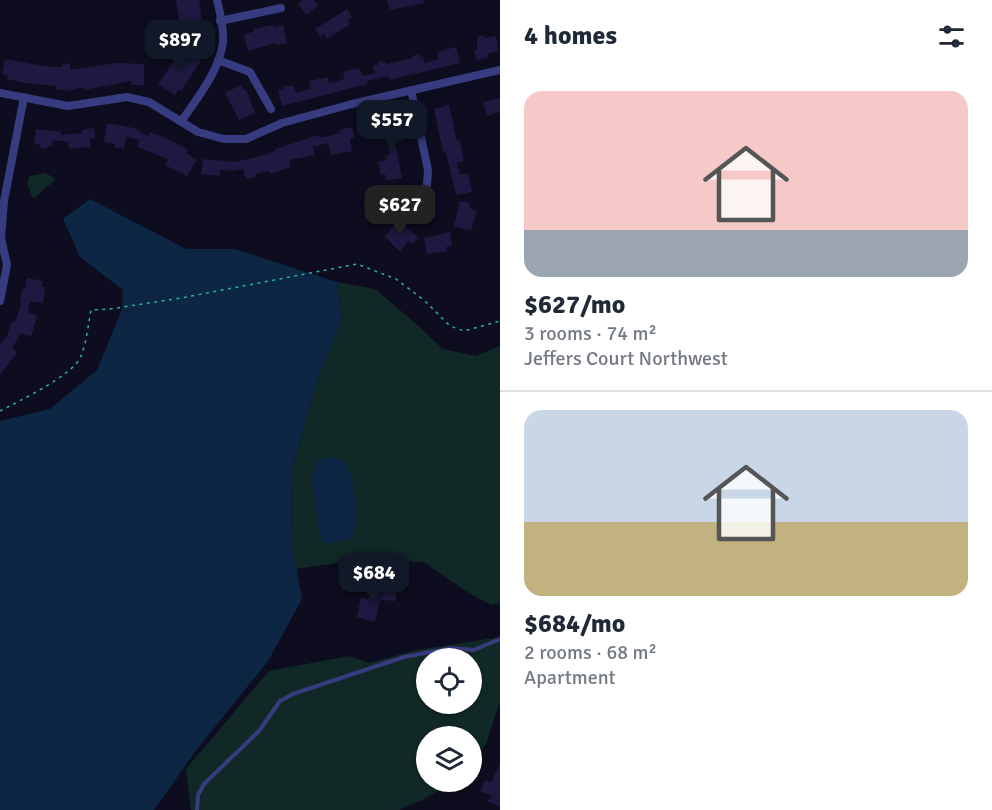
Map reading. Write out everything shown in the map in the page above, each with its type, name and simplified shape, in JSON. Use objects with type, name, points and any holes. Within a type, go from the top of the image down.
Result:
[{"type":"street","points":[[181,122],[205,87],[218,60],[223,41],[217,0]]},
{"type":"street","points":[[220,21],[280,8]]},
{"type":"street","points":[[218,60],[250,72],[271,109]]},
{"type":"street","points":[[0,93],[68,106],[127,97],[149,102],[198,132],[224,139],[246,139],[282,123],[352,104],[500,70]]},
{"type":"street","points":[[411,90],[428,171],[426,200]]},
{"type":"street","points":[[0,301],[7,265],[1,238],[4,201],[24,97]]},
{"type":"lane","points":[[197,810],[198,795],[204,784],[259,731],[280,701],[306,689],[404,657],[451,648],[474,650],[500,639]]},
{"type":"path","points":[[0,411],[47,385],[75,366],[81,357],[91,310],[110,309],[356,265],[368,267],[396,279],[425,301],[450,326],[464,330],[500,321]]},
{"type":"green space","points":[[45,173],[55,178],[54,181],[34,198],[27,183],[30,176]]},
{"type":"green space","points":[[337,282],[375,289],[443,349],[476,356],[500,346],[500,603],[491,605],[464,590],[424,562],[357,560],[296,569],[291,539],[292,471],[319,375],[342,319]]},
{"type":"green space","points":[[500,637],[500,701],[486,744],[482,749],[482,726],[416,726],[416,792],[436,792],[399,810],[191,810],[186,769],[269,671],[349,656],[369,663],[416,650],[416,714],[482,714],[482,648],[430,648]]},
{"type":"water","points":[[90,199],[186,249],[235,249],[337,282],[342,319],[319,375],[292,471],[291,539],[302,599],[268,661],[194,753],[154,810],[0,810],[0,421],[50,409],[97,370],[122,309],[123,290],[80,257],[63,219]]},
{"type":"water","points":[[330,457],[344,460],[348,468],[354,488],[356,520],[353,539],[323,544],[317,525],[316,503],[311,484],[315,463]]},
{"type":"building","points":[[176,0],[199,0],[205,42],[183,46]]},
{"type":"building","points":[[303,0],[314,0],[318,6],[306,15],[298,4]]},
{"type":"building","points":[[387,0],[423,0],[424,3],[390,10]]},
{"type":"building","points":[[347,9],[352,17],[347,20],[350,24],[327,39],[324,34],[320,37],[315,29]]},
{"type":"building","points":[[274,25],[274,27],[283,25],[287,43],[277,45],[276,43],[248,51],[244,34],[253,32],[253,29]]},
{"type":"building","points":[[484,35],[485,38],[496,36],[498,51],[487,54],[488,58],[476,60],[474,50],[477,49],[477,37]]},
{"type":"building","points":[[183,47],[201,60],[181,91],[178,90],[175,95],[158,84],[177,57],[173,55],[177,49],[184,53]]},
{"type":"building","points":[[456,47],[460,63],[389,80],[388,76],[367,81],[367,84],[282,106],[278,90],[284,89],[283,86],[294,86],[296,93],[311,89],[309,81],[328,77],[329,83],[345,79],[343,72],[355,68],[360,69],[362,76],[375,73],[373,66],[378,65],[378,62],[385,61],[386,64],[413,58],[412,56],[419,54],[419,57],[423,56],[424,63],[439,59],[437,52]]},
{"type":"building","points":[[5,59],[51,67],[63,67],[63,63],[70,64],[70,70],[116,63],[144,64],[144,85],[131,85],[131,81],[84,90],[84,87],[68,91],[56,89],[56,86],[7,79],[8,75],[2,74]]},
{"type":"building","points":[[241,85],[244,90],[246,89],[255,113],[239,120],[225,93]]},
{"type":"building","points":[[500,98],[500,112],[487,116],[483,102]]},
{"type":"building","points":[[449,105],[464,161],[457,163],[460,175],[468,173],[472,192],[456,195],[446,152],[443,152],[434,109]]},
{"type":"building","points":[[398,116],[403,141],[395,143],[402,178],[386,181],[385,174],[381,175],[378,162],[387,160],[386,155],[390,155],[384,129],[385,125],[389,124],[388,118]]},
{"type":"building","points":[[107,123],[134,128],[148,136],[150,132],[172,141],[188,150],[186,153],[197,160],[187,176],[165,165],[168,159],[137,147],[140,140],[126,137],[124,149],[114,147],[115,144],[104,142]]},
{"type":"building","points":[[352,127],[355,138],[350,139],[352,151],[331,155],[328,143],[313,147],[315,155],[289,160],[291,167],[270,174],[269,171],[255,174],[256,177],[246,179],[243,169],[220,170],[220,176],[201,174],[203,159],[235,162],[265,155],[275,149],[319,135],[320,138],[340,133],[339,130]]},
{"type":"building","points":[[94,128],[95,138],[90,138],[91,147],[69,149],[68,142],[53,140],[52,146],[48,146],[47,149],[34,144],[36,129],[61,132],[61,135],[82,133],[82,130]]},
{"type":"building","points":[[392,189],[395,202],[391,203],[394,216],[379,220],[373,193]]},
{"type":"building","points":[[460,201],[470,203],[469,208],[477,211],[471,231],[454,226]]},
{"type":"building","points":[[397,221],[418,237],[413,244],[408,241],[400,252],[385,237]]},
{"type":"building","points":[[450,232],[452,246],[446,247],[447,251],[427,254],[424,238]]},
{"type":"building","points":[[27,278],[43,281],[42,287],[45,287],[43,303],[30,301],[28,312],[37,316],[31,337],[21,333],[12,348],[17,353],[0,375],[0,345],[7,336],[12,321],[15,322],[22,303],[20,303],[22,289],[25,289]]},
{"type":"building","points":[[391,587],[391,591],[396,591],[396,601],[380,600],[375,622],[357,617],[361,597],[368,599],[372,594],[380,596],[383,588]]},
{"type":"building","points":[[500,763],[500,807],[487,801],[493,796],[482,792],[485,780],[491,783]]}]
